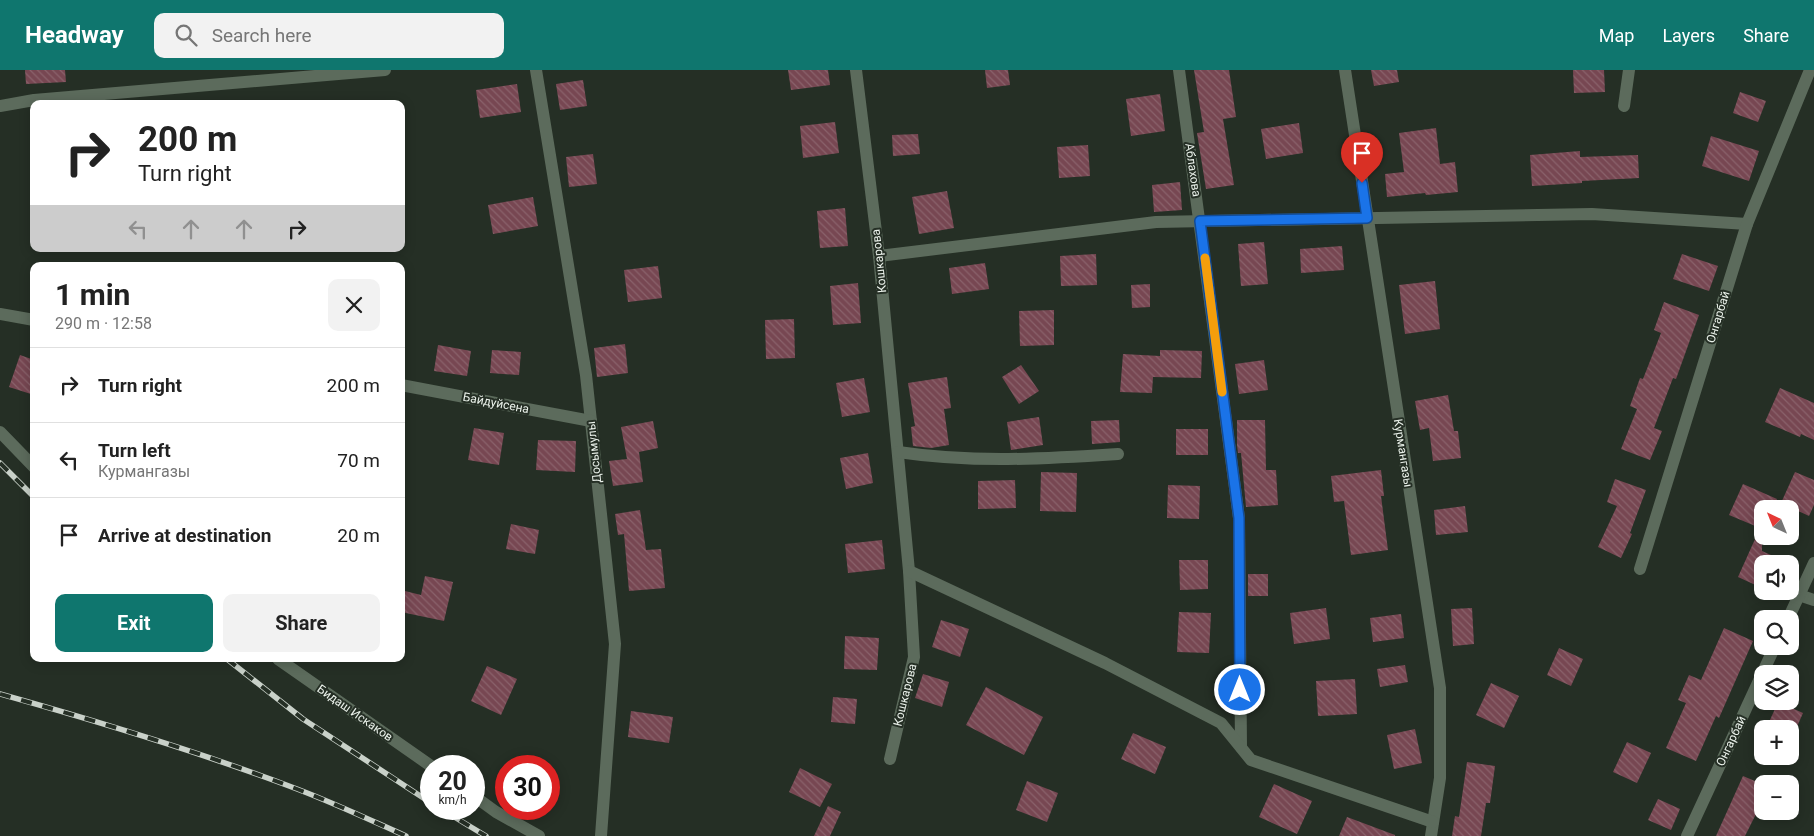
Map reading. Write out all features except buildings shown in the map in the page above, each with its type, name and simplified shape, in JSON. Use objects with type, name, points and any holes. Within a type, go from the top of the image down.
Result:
[{"type":"street","points":[[34,100],[385,70]]},
{"type":"street","name":"Досымулы","points":[[536,70],[585,365],[615,644],[601,836]]},
{"type":"street","name":"Кошкарова","points":[[856,70],[879,256],[909,571],[914,657],[890,759]]},
{"type":"street","name":"Аблахова","points":[[1179,70],[1239,518],[1241,747]]},
{"type":"street","name":"Курмангазы","points":[[1345,70],[1440,688],[1440,778],[1431,836]]},
{"type":"street","points":[[1624,106],[1630,70]]},
{"type":"street","name":"Онгарбай","points":[[1640,569],[1747,224],[1810,70]]},
{"type":"street","points":[[0,106],[30,101]]},
{"type":"street","points":[[879,256],[1156,222],[1592,214],[1747,224]]},
{"type":"street","points":[[0,314],[30,319]]},
{"type":"street","name":"Байдуйсена","points":[[405,386],[591,421]]},
{"type":"street","points":[[0,432],[30,463]]},
{"type":"street","points":[[898,452],[937,458],[1032,460],[1118,454]]},
{"type":"street","points":[[1814,563],[1799,595],[1814,600]]},
{"type":"street","points":[[909,571],[1105,664],[1221,723],[1251,760],[1433,822]]},
{"type":"street","name":"Онгарбай","points":[[1687,836],[1771,655]]},
{"type":"street","name":"Бидаш Искаков","points":[[282,662],[420,758]]},
{"type":"street","points":[[485,804],[539,836]]},
{"type":"railway","points":[[0,463],[30,493]]},
{"type":"railway","points":[[231,662],[303,719],[420,796]]},
{"type":"railway","points":[[0,694],[224,762],[311,794],[406,836]]},
{"type":"railway","points":[[459,820],[486,836]]},
{"type":"slow traffic","points":[[1205,258],[1222,392]]},
{"type":"route","points":[[1240,690],[1239,518],[1200,221],[1367,218],[1362,183]]}]
